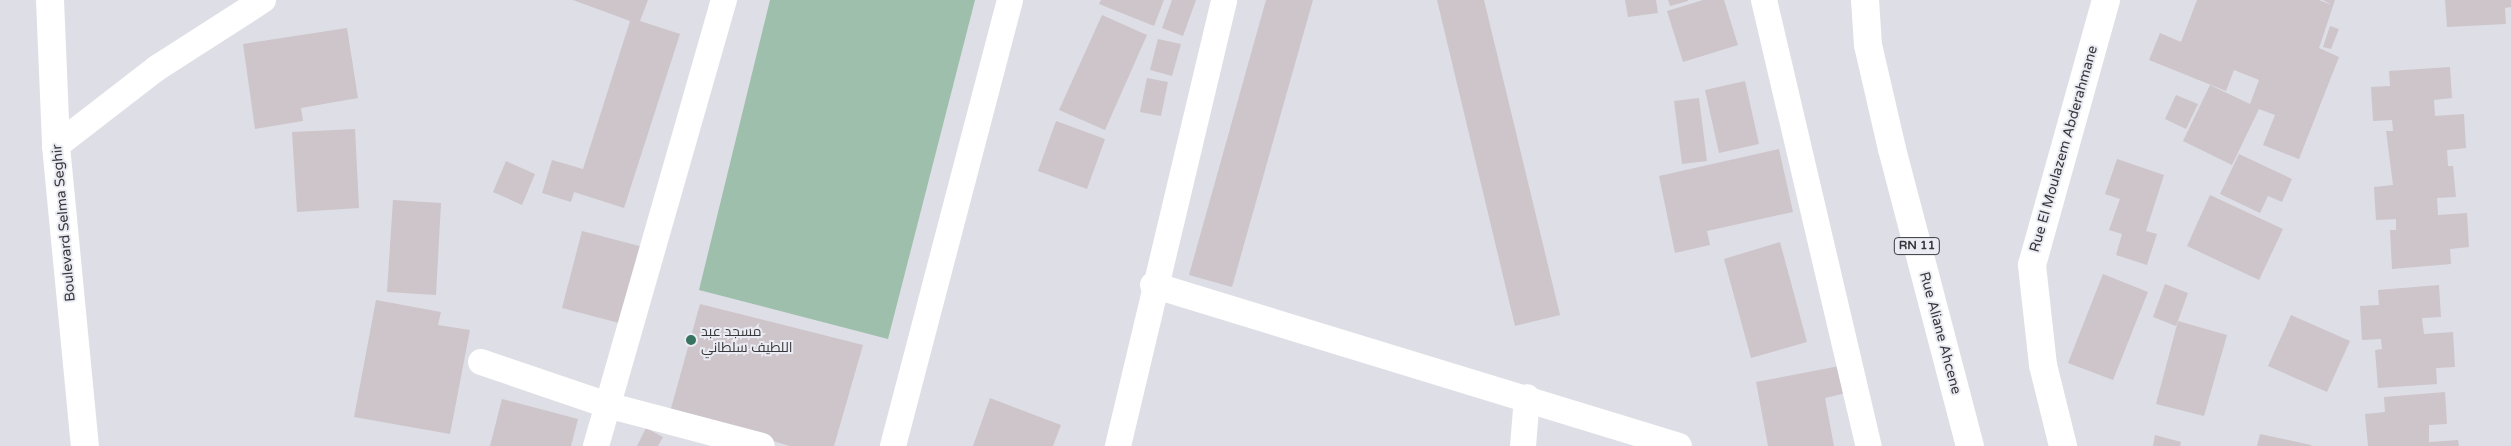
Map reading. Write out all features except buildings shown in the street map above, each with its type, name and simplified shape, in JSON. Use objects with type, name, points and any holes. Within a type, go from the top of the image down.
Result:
[{"type":"main road","name":"Boulevard Selma Seghir","points":[[50,0],[56,146],[85,446]]},
{"type":"main road","name":"Rue Aliane Ahcene","points":[[1847,0],[1868,45]]},
{"type":"main road","name":"Rue Aliane Ahcene","points":[[1865,0],[1868,45],[1970,446]]},
{"type":"main road","name":"Rue El Moulazem Abderahmane","points":[[2063,446],[2044,365],[2032,265],[2106,0]]},
{"type":"street","points":[[56,146],[157,68],[262,0]]},
{"type":"street","points":[[596,446],[724,0]]},
{"type":"street","points":[[893,446],[1010,0]]},
{"type":"street","points":[[1118,446],[1153,285],[1224,0]]},
{"type":"street","points":[[1764,0],[1870,446]]},
{"type":"street","points":[[1153,285],[1527,397],[1679,446]]},
{"type":"street","points":[[481,362],[607,405],[762,446]]},
{"type":"street","points":[[1523,446],[1527,397]]},
{"type":"green space","points":[[770,0],[975,0],[888,339],[699,290]]},
{"type":"place","name":"مسجد عبد اللطيف سلطاني","points":[[691,340]]}]
